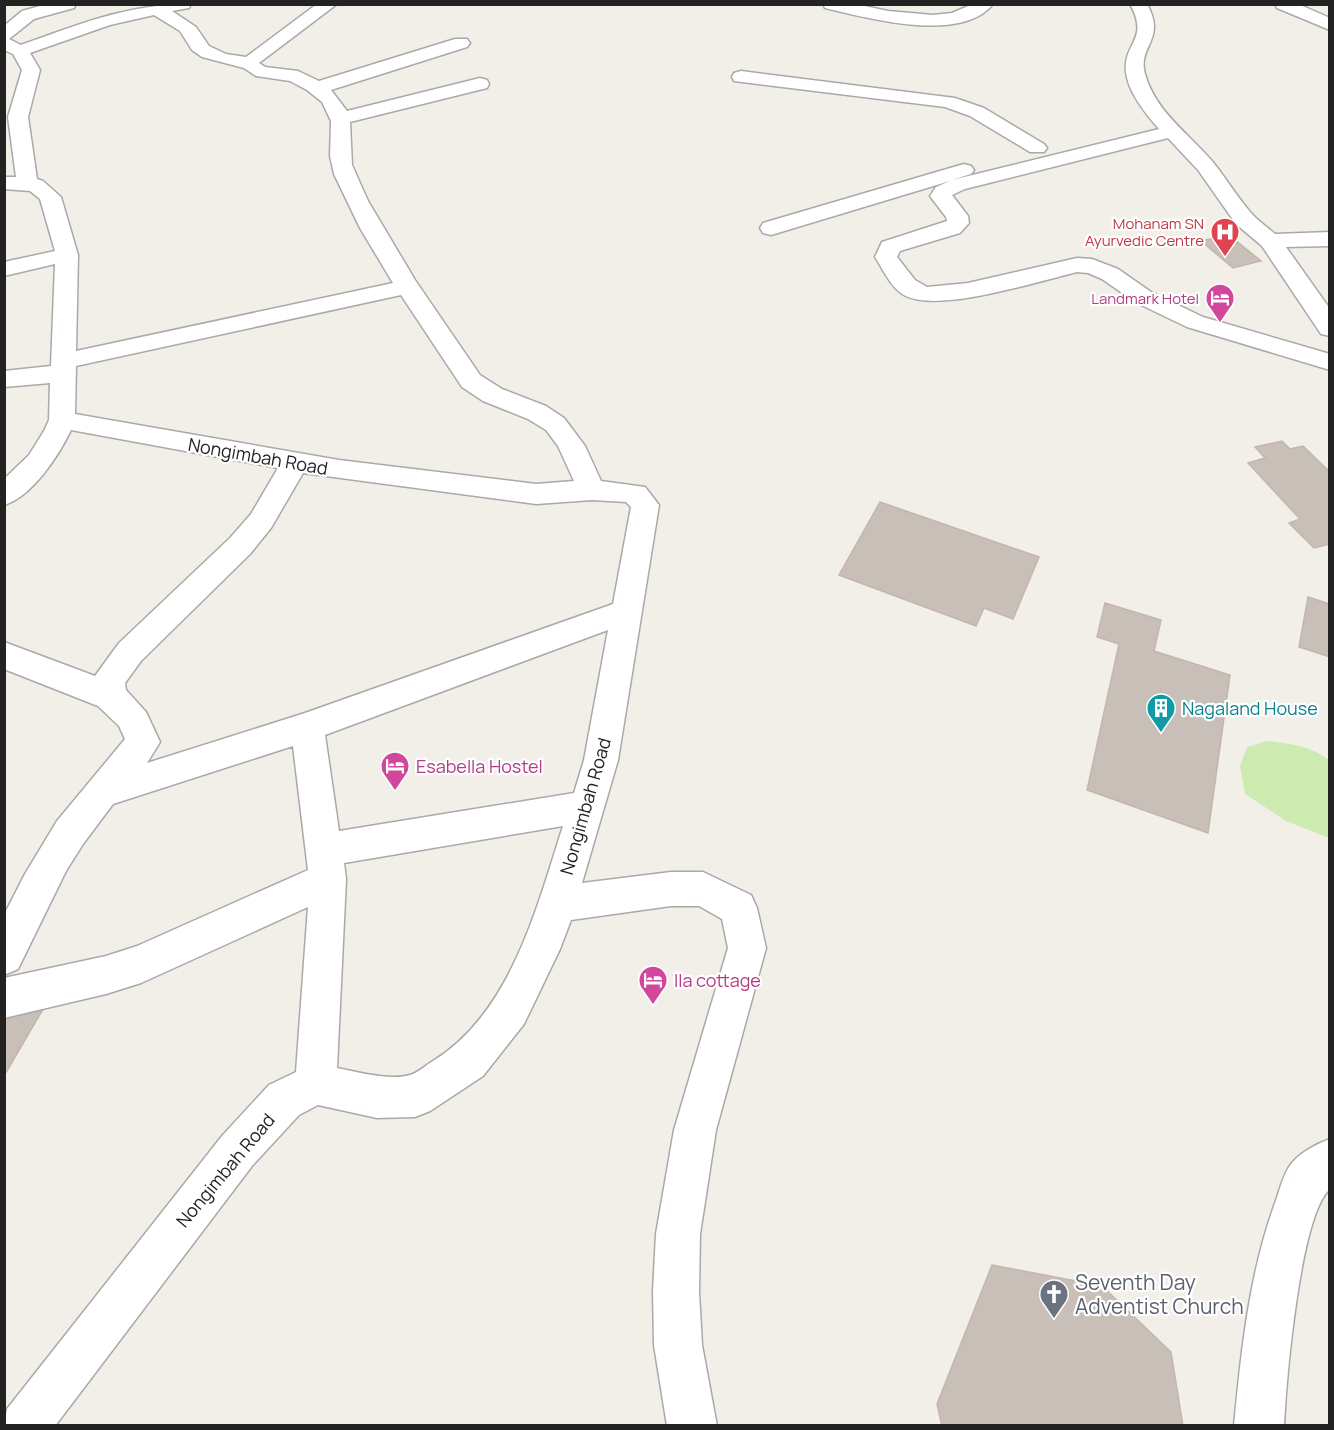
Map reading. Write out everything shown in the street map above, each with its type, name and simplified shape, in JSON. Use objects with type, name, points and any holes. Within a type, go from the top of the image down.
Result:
[{"type":"street","points":[[4,35],[28,15],[68,4]]},
{"type":"street","points":[[4,495],[40,460],[56,438],[62,420],[67,255],[50,197],[36,185],[16,183],[18,117],[31,70],[12,47],[105,21],[183,4]]},
{"type":"street","points":[[250,63],[257,55],[329,4]]},
{"type":"street","points":[[831,4],[887,16],[926,19],[960,18],[978,11],[985,4]]},
{"type":"street","points":[[1138,4],[1146,18],[1147,32],[1137,55],[1135,71],[1142,92],[1166,124],[1205,166],[1244,219],[1270,241],[1304,288],[1329,329]]},
{"type":"street","points":[[1283,4],[1329,25]]},
{"type":"street","points":[[158,10],[183,26],[195,38],[198,46],[205,51],[229,60],[250,63],[258,72],[289,74],[317,88],[330,100],[341,118],[340,159],[343,172],[376,237],[407,287],[471,381],[484,392],[554,423],[564,435],[592,490]]},
{"type":"street","points":[[317,88],[461,43]]},
{"type":"street","points":[[741,77],[928,98],[955,104],[977,112],[1037,148]]},
{"type":"street","points":[[341,118],[480,84]]},
{"type":"street","points":[[771,228],[1037,148],[1166,124]]},
{"type":"street","points":[[1166,124],[943,191],[941,196],[957,216],[958,223],[952,228],[890,248],[886,257],[908,286],[924,295],[973,288],[1077,265],[1092,266],[1110,274],[1143,297],[1195,322],[1329,362]]},
{"type":"street","points":[[1270,241],[1329,239]]},
{"type":"street","points":[[4,269],[67,255]]},
{"type":"street","points":[[4,379],[65,367],[407,287]]},
{"type":"street","name":"Nongimbah Road","points":[[24,1425],[237,1151],[284,1100],[316,1084],[377,1097],[415,1096],[468,1062],[510,1010],[547,936],[601,760],[645,505],[635,494],[592,490],[536,494],[339,470],[62,420]]},
{"type":"street","points":[[110,696],[109,681],[130,652],[240,546],[261,521],[296,462]]},
{"type":"street","points":[[103,792],[307,727],[627,611]]},
{"type":"street","points":[[4,655],[110,696],[126,709],[138,724],[143,742],[60,846],[4,956]]},
{"type":"street","points":[[307,727],[326,864],[316,1084]]},
{"type":"street","points":[[4,998],[106,975],[141,964],[326,864],[587,806]]},
{"type":"street","points":[[556,904],[671,889],[703,889],[738,908],[747,948],[695,1130],[678,1233],[676,1292],[678,1345],[692,1425]]},
{"type":"street","points":[[1259,1425],[1263,1371],[1270,1324],[1290,1224],[1305,1180],[1329,1160]]},
{"type":"green space","points":[[1267,741],[1307,749],[1329,760],[1329,838],[1286,821],[1245,794],[1240,766],[1247,747]]},
{"type":"building","points":[[1229,235],[1261,261],[1233,268],[1201,241]]},
{"type":"building","points":[[1282,441],[1290,449],[1303,446],[1330,472],[1330,544],[1314,548],[1289,523],[1300,519],[1248,463],[1265,458],[1255,447]]},
{"type":"building","points":[[880,502],[1039,557],[1013,619],[984,608],[976,626],[839,575]]},
{"type":"building","points":[[1308,597],[1330,604],[1330,657],[1299,647]]},
{"type":"building","name":"Nagaland House","points":[[1105,603],[1161,620],[1154,651],[1230,675],[1208,833],[1087,790],[1119,644],[1097,637]]},
{"type":"building","points":[[46,1004],[4,1076],[4,1009]]},
{"type":"building","name":"Seventh Day Adventist Church","points":[[992,1265],[1102,1286],[1171,1352],[1183,1426],[942,1426],[937,1404]]},
{"type":"place","name":"Mohanam SN Ayurvedic Centre","points":[[1225,258]]},
{"type":"place","name":"Landmark Hotel","points":[[1220,324]]},
{"type":"place","name":"Nagaland House","points":[[1161,734]]},
{"type":"place","name":"Esabella Hostel","points":[[395,792]]},
{"type":"place","name":"Ila cottage","points":[[653,1006]]},
{"type":"place","name":"Seventh Day Adventist Church","points":[[1054,1320]]}]
